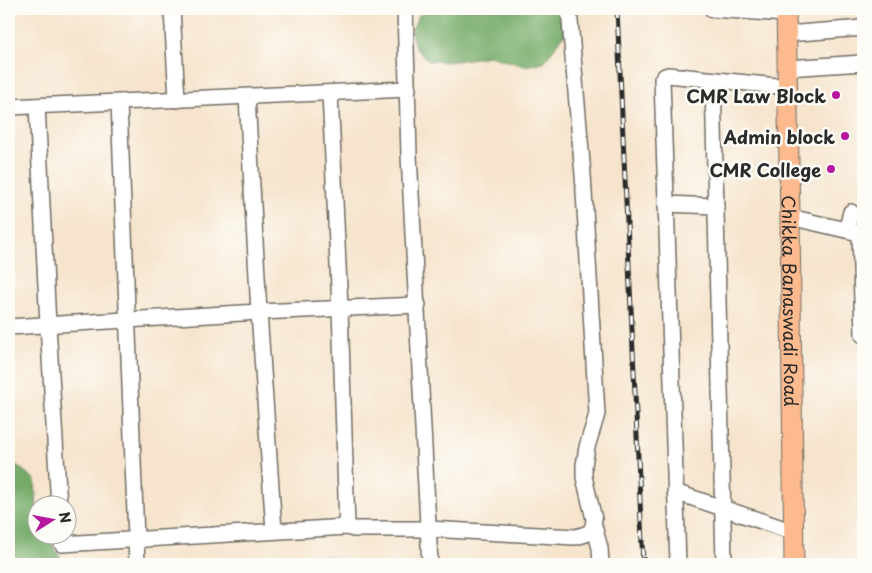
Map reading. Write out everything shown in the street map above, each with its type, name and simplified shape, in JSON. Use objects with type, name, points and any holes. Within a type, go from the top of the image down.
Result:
[{"type":"main road","name":"Chikka Banaswadi Road","points":[[786,12],[794,564]]},
{"type":"street","points":[[172,9],[177,100]]},
{"type":"street","points":[[405,9],[409,155],[430,564]]},
{"type":"street","points":[[570,9],[584,175],[597,414],[587,447],[584,477],[600,548],[601,564]]},
{"type":"street","points":[[712,9],[786,12]]},
{"type":"street","points":[[786,34],[863,28]]},
{"type":"street","points":[[787,68],[863,63]]},
{"type":"street","points":[[678,564],[662,79],[668,75],[787,87]]},
{"type":"street","points":[[713,80],[724,564]]},
{"type":"street","points":[[9,107],[408,89]]},
{"type":"street","points":[[330,93],[340,308],[347,527]]},
{"type":"street","points":[[247,97],[274,531]]},
{"type":"street","points":[[118,103],[137,564]]},
{"type":"street","points":[[37,106],[58,496]]},
{"type":"street","points":[[666,204],[716,206]]},
{"type":"street","points":[[851,212],[848,224],[857,233],[863,335]]},
{"type":"street","points":[[790,217],[857,233]]},
{"type":"street","points":[[9,327],[259,312],[418,305]]},
{"type":"street","points":[[676,492],[794,532]]},
{"type":"street","points":[[78,543],[347,527],[353,529],[429,529],[574,537],[589,533],[594,526]]},
{"type":"green space","points":[[435,9],[563,9],[566,32],[544,62],[525,66],[489,56],[449,62],[429,61],[415,48],[411,31],[419,15]]},
{"type":"green space","points":[[9,459],[35,480],[36,496],[28,496],[28,546],[53,546],[65,564],[9,564]]},
{"type":"green space","points":[[329,557],[350,564],[279,564],[288,558]]},
{"type":"railway","points":[[617,9],[643,564]]},
{"type":"place","name":"CMR Law Block","points":[[836,95]]},
{"type":"place","name":"Admin block","points":[[845,136]]},
{"type":"place","name":"CMR College","points":[[831,169]]}]
